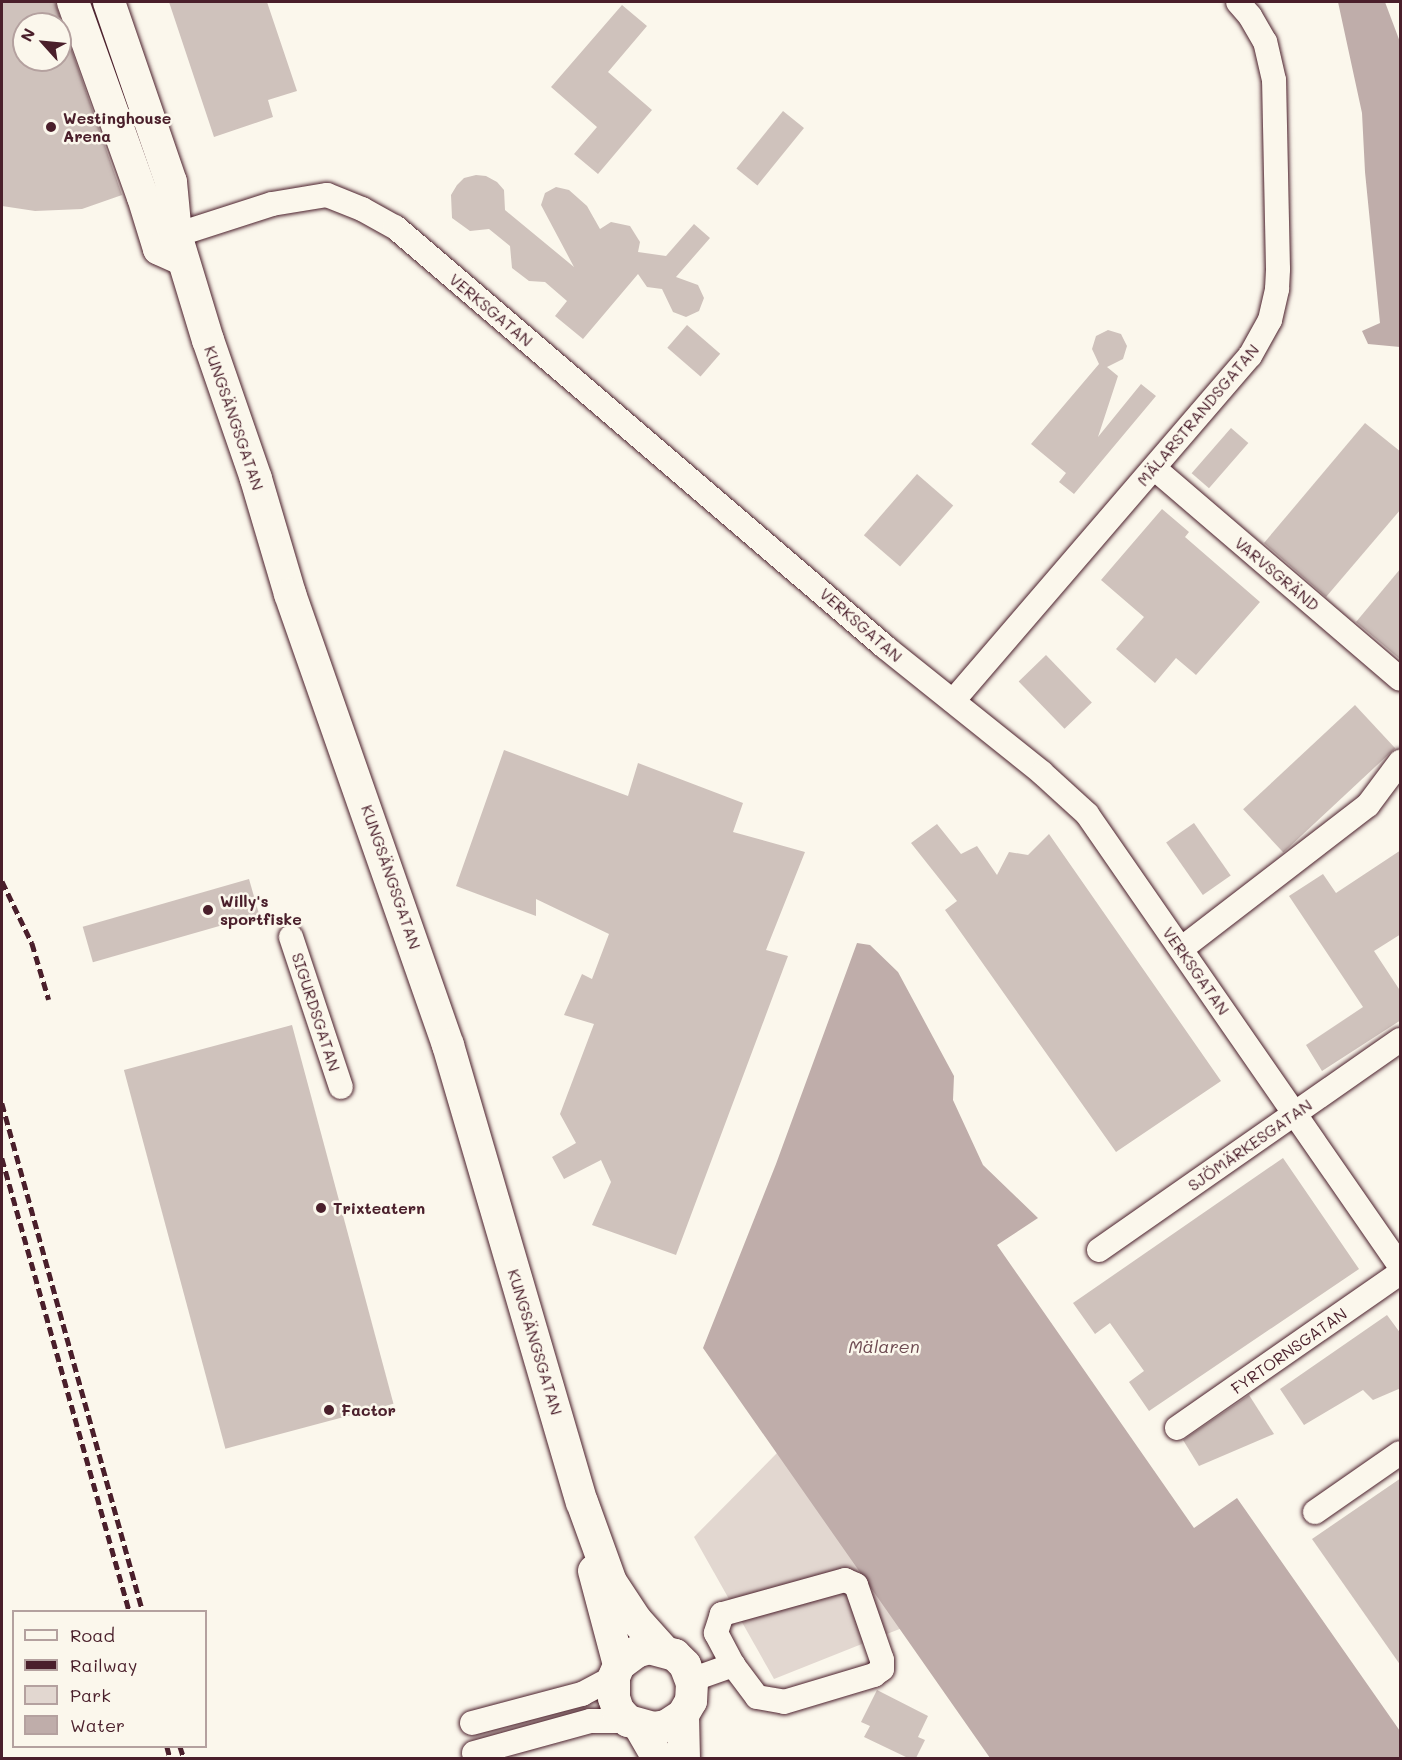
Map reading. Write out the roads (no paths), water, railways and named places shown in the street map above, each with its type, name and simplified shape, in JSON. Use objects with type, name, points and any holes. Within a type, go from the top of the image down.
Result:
[{"type":"main road","points":[[73,2],[159,250],[179,247]]},
{"type":"main road","name":"KUNGSÄNGSGATAN","points":[[109,2],[171,182],[179,247],[256,479],[290,594],[448,1045],[582,1502],[611,1582],[636,1620],[663,1650]]},
{"type":"main road","name":"KUNGSÄNGSGATAN","points":[[582,1502],[597,1589],[617,1671]]},
{"type":"main road","points":[[634,1724],[666,1726],[683,1715],[691,1701],[691,1680],[685,1665],[675,1655],[649,1648],[636,1652],[617,1671],[614,1698],[618,1710],[634,1724],[658,1758]]},
{"type":"main road","points":[[683,1715],[684,1758]]},
{"type":"street","name":"MÄLARSTRANDSGATAN","points":[[953,701],[1250,356],[1270,320],[1277,289],[1274,80],[1271,60],[1261,33],[1238,2]]},
{"type":"street","name":"VERKSGATAN","points":[[179,247],[272,204],[327,195],[362,209],[395,228],[885,647],[1042,773],[1087,814],[1401,1266]]},
{"type":"street","name":"VARVSGRÄND","points":[[1154,468],[1401,679]]},
{"type":"street","points":[[1181,949],[1368,805],[1401,762]]},
{"type":"street","name":"SIGURDSGATAN","points":[[291,937],[341,1087]]},
{"type":"street","name":"SJÖMÄRKESGATAN","points":[[1099,1250],[1401,1040]]},
{"type":"street","name":"FYRTORNSGATAN","points":[[1177,1428],[1401,1274]]},
{"type":"street","points":[[1315,1512],[1401,1453]]},
{"type":"street","points":[[845,1580],[856,1585],[882,1660],[882,1669],[874,1675],[784,1702],[757,1697],[733,1665],[716,1633],[722,1614],[845,1580]]},
{"type":"street","points":[[691,1680],[733,1665]]},
{"type":"street","points":[[472,1723],[582,1694],[617,1671]]},
{"type":"street","points":[[474,1753],[590,1720],[634,1724]]},
{"type":"water","points":[[1338,2],[1385,2],[1400,42],[1400,347],[1368,344],[1362,331],[1380,323],[1365,172],[1362,113]]},
{"type":"water","name":"Mälaren","points":[[857,943],[870,945],[898,972],[954,1076],[953,1100],[983,1165],[1038,1218],[997,1245],[1194,1528],[1237,1498],[1400,1731],[1400,1758],[990,1758],[703,1348],[776,1164]]},
{"type":"railway","points":[[2,881],[32,943],[49,1000]]},
{"type":"railway","points":[[2,1103],[142,1610]]},
{"type":"railway","points":[[2,1158],[129,1610]]},
{"type":"railway","points":[[168,1748],[170,1758]]},
{"type":"railway","points":[[181,1748],[184,1758]]},
{"type":"place","name":"Westinghouse Arena","points":[[51,127]]},
{"type":"place","name":"Willy's sportfiske","points":[[208,910]]},
{"type":"place","name":"Trixteatern","points":[[321,1208]]},
{"type":"place","name":"Factor","points":[[329,1410]]}]
